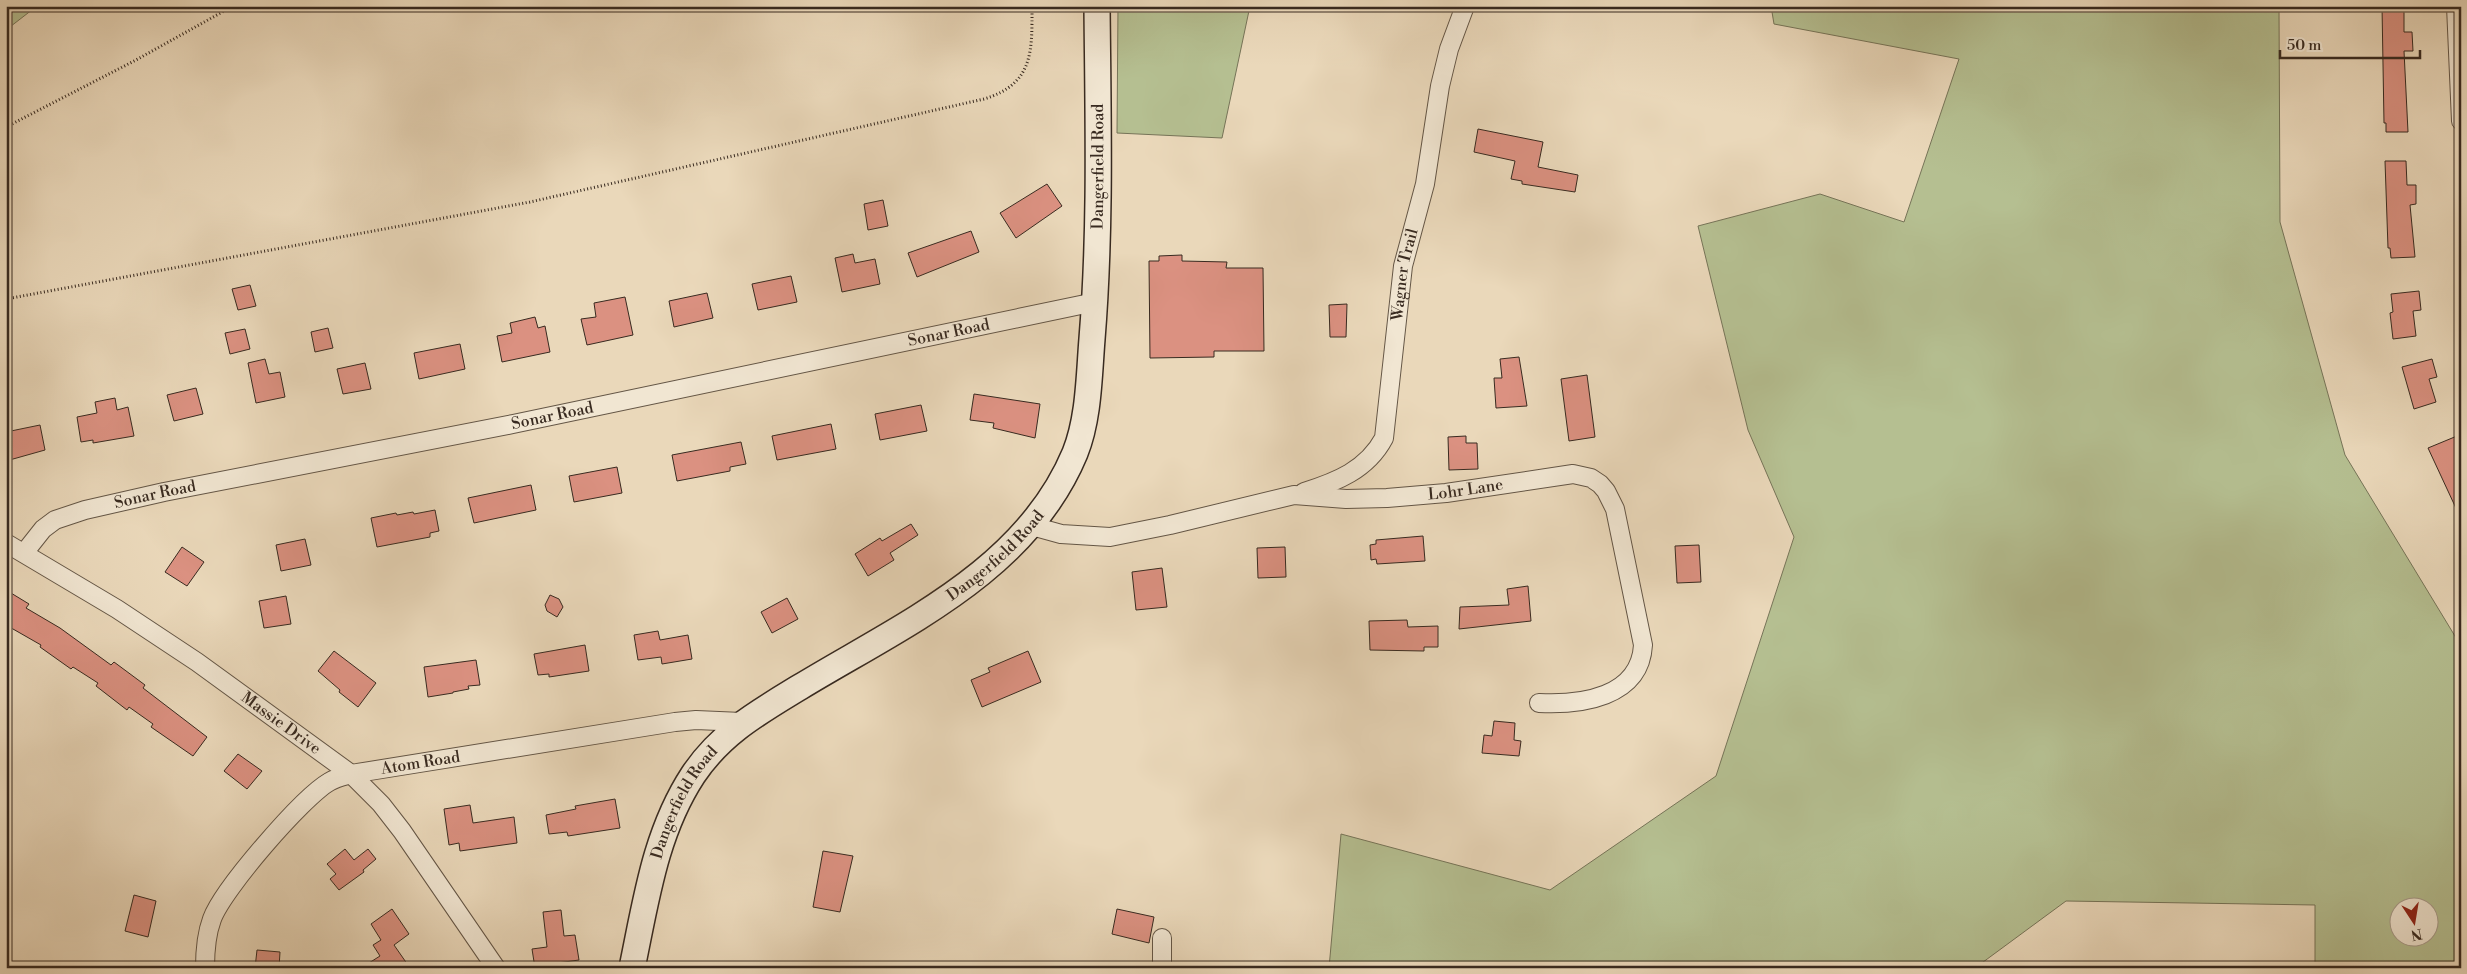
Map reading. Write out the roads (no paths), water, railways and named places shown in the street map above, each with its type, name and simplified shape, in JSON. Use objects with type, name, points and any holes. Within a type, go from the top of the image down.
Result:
[{"type":"street","name":"Dangerfield Road","points":[[632,968],[653,863],[676,803],[695,772],[742,722],[934,606],[986,570],[1032,526],[1061,482],[1076,452],[1082,430],[1089,381],[1099,233],[1097,6]]},
{"type":"street","name":"Wagner Trail","points":[[1294,495],[1332,483],[1358,469],[1378,449],[1384,438],[1387,428],[1403,266],[1425,184],[1442,77],[1449,50],[1465,6]]},
{"type":"street","points":[[2456,6],[2461,121]]},
{"type":"street","name":"Sonar Road","points":[[24,553],[43,529],[55,520],[85,510],[250,475],[523,422],[1095,302]]},
{"type":"street","name":"Lohr Lane","points":[[1032,526],[1061,534],[1110,537],[1170,525],[1294,495],[1346,499],[1387,498],[1446,493],[1573,474],[1591,478],[1606,490],[1618,523],[1643,645],[1642,659],[1638,670],[1627,681],[1597,698],[1581,703],[1539,703]]},
{"type":"street","name":"Massie Drive","points":[[6,543],[117,609],[197,662],[351,774],[381,804],[402,831],[496,968]]},
{"type":"street","name":"Atom Road","points":[[205,968],[206,944],[213,917],[232,887],[269,840],[329,782],[351,774],[675,722],[696,720],[742,722]]},
{"type":"street","points":[[1162,938],[1162,968]]}]
